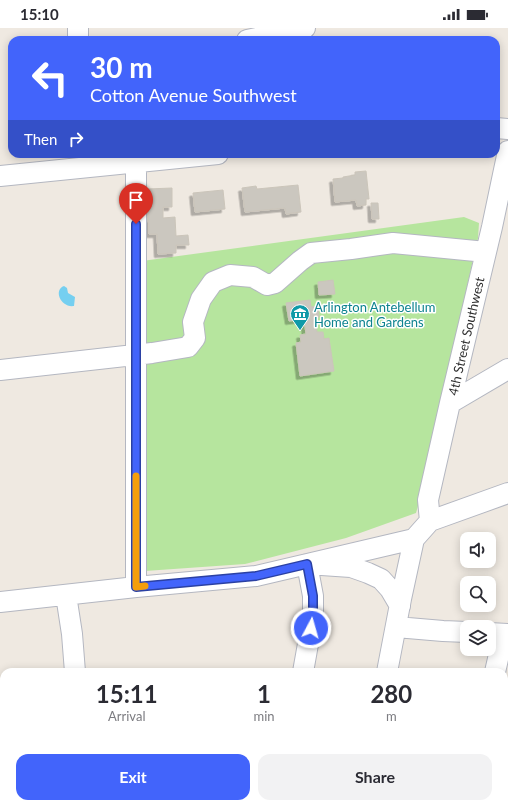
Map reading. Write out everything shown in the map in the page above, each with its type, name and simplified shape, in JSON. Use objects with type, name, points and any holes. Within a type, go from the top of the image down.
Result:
[{"type":"street","points":[[266,36],[305,28]]},
{"type":"street","name":"4th Street Southwest","points":[[430,521],[428,500],[486,252],[505,178],[508,151]]},
{"type":"street","points":[[0,176],[88,160],[136,162],[177,158]]},
{"type":"street","points":[[136,162],[136,587]]},
{"type":"street","points":[[0,370],[188,348],[195,338],[193,322],[201,299],[213,282],[230,275],[254,277],[267,285],[275,283],[311,253],[393,243],[486,252]]},
{"type":"street","points":[[450,403],[508,369]]},
{"type":"street","points":[[389,668],[414,539],[430,521],[508,493]]},
{"type":"street","points":[[0,602],[256,576],[414,539]]},
{"type":"street","points":[[307,564],[350,567],[368,573],[384,582],[400,606]]},
{"type":"street","points":[[304,668],[313,616],[313,596],[307,564]]},
{"type":"street","points":[[66,595],[72,634],[75,668]]},
{"type":"street","points":[[396,627],[443,632],[460,632]]},
{"type":"street","points":[[496,668],[504,642]]},
{"type":"green space","name":"Arlington Antebellum Home and Gardens","points":[[464,217],[479,223],[478,238],[416,513],[346,538],[245,564],[145,571],[142,261]]},
{"type":"water","points":[[64,286],[67,288],[68,293],[75,297],[74,306],[65,304],[60,298],[59,291]]},
{"type":"building","points":[[366,171],[369,199],[366,199],[366,205],[357,206],[356,200],[335,202],[333,179],[355,175],[355,172]]},
{"type":"building","points":[[298,185],[301,212],[286,214],[285,208],[245,212],[242,188],[256,186],[257,189]]},
{"type":"building","points":[[172,188],[172,207],[163,207],[163,218],[175,217],[176,236],[188,235],[189,245],[176,245],[176,253],[158,254],[157,234],[149,234],[147,189]]},
{"type":"building","points":[[223,190],[225,209],[195,212],[193,193]]},
{"type":"building","points":[[371,203],[378,203],[379,219],[372,219]]},
{"type":"building","points":[[333,280],[335,294],[319,295],[318,282]]},
{"type":"building","points":[[310,300],[311,307],[318,306],[319,317],[315,318],[317,332],[323,332],[324,339],[329,338],[334,371],[300,376],[296,343],[301,342],[300,335],[306,334],[304,319],[289,321],[286,303]]},
{"type":"slow traffic","points":[[136,476],[136,587],[145,586]]},
{"type":"place","name":"Arlington Antebellum Home and Gardens","points":[[300,331]]},
{"type":"route","points":[[136,224],[136,587],[256,576],[307,564],[313,596],[313,616],[311,628]]}]
